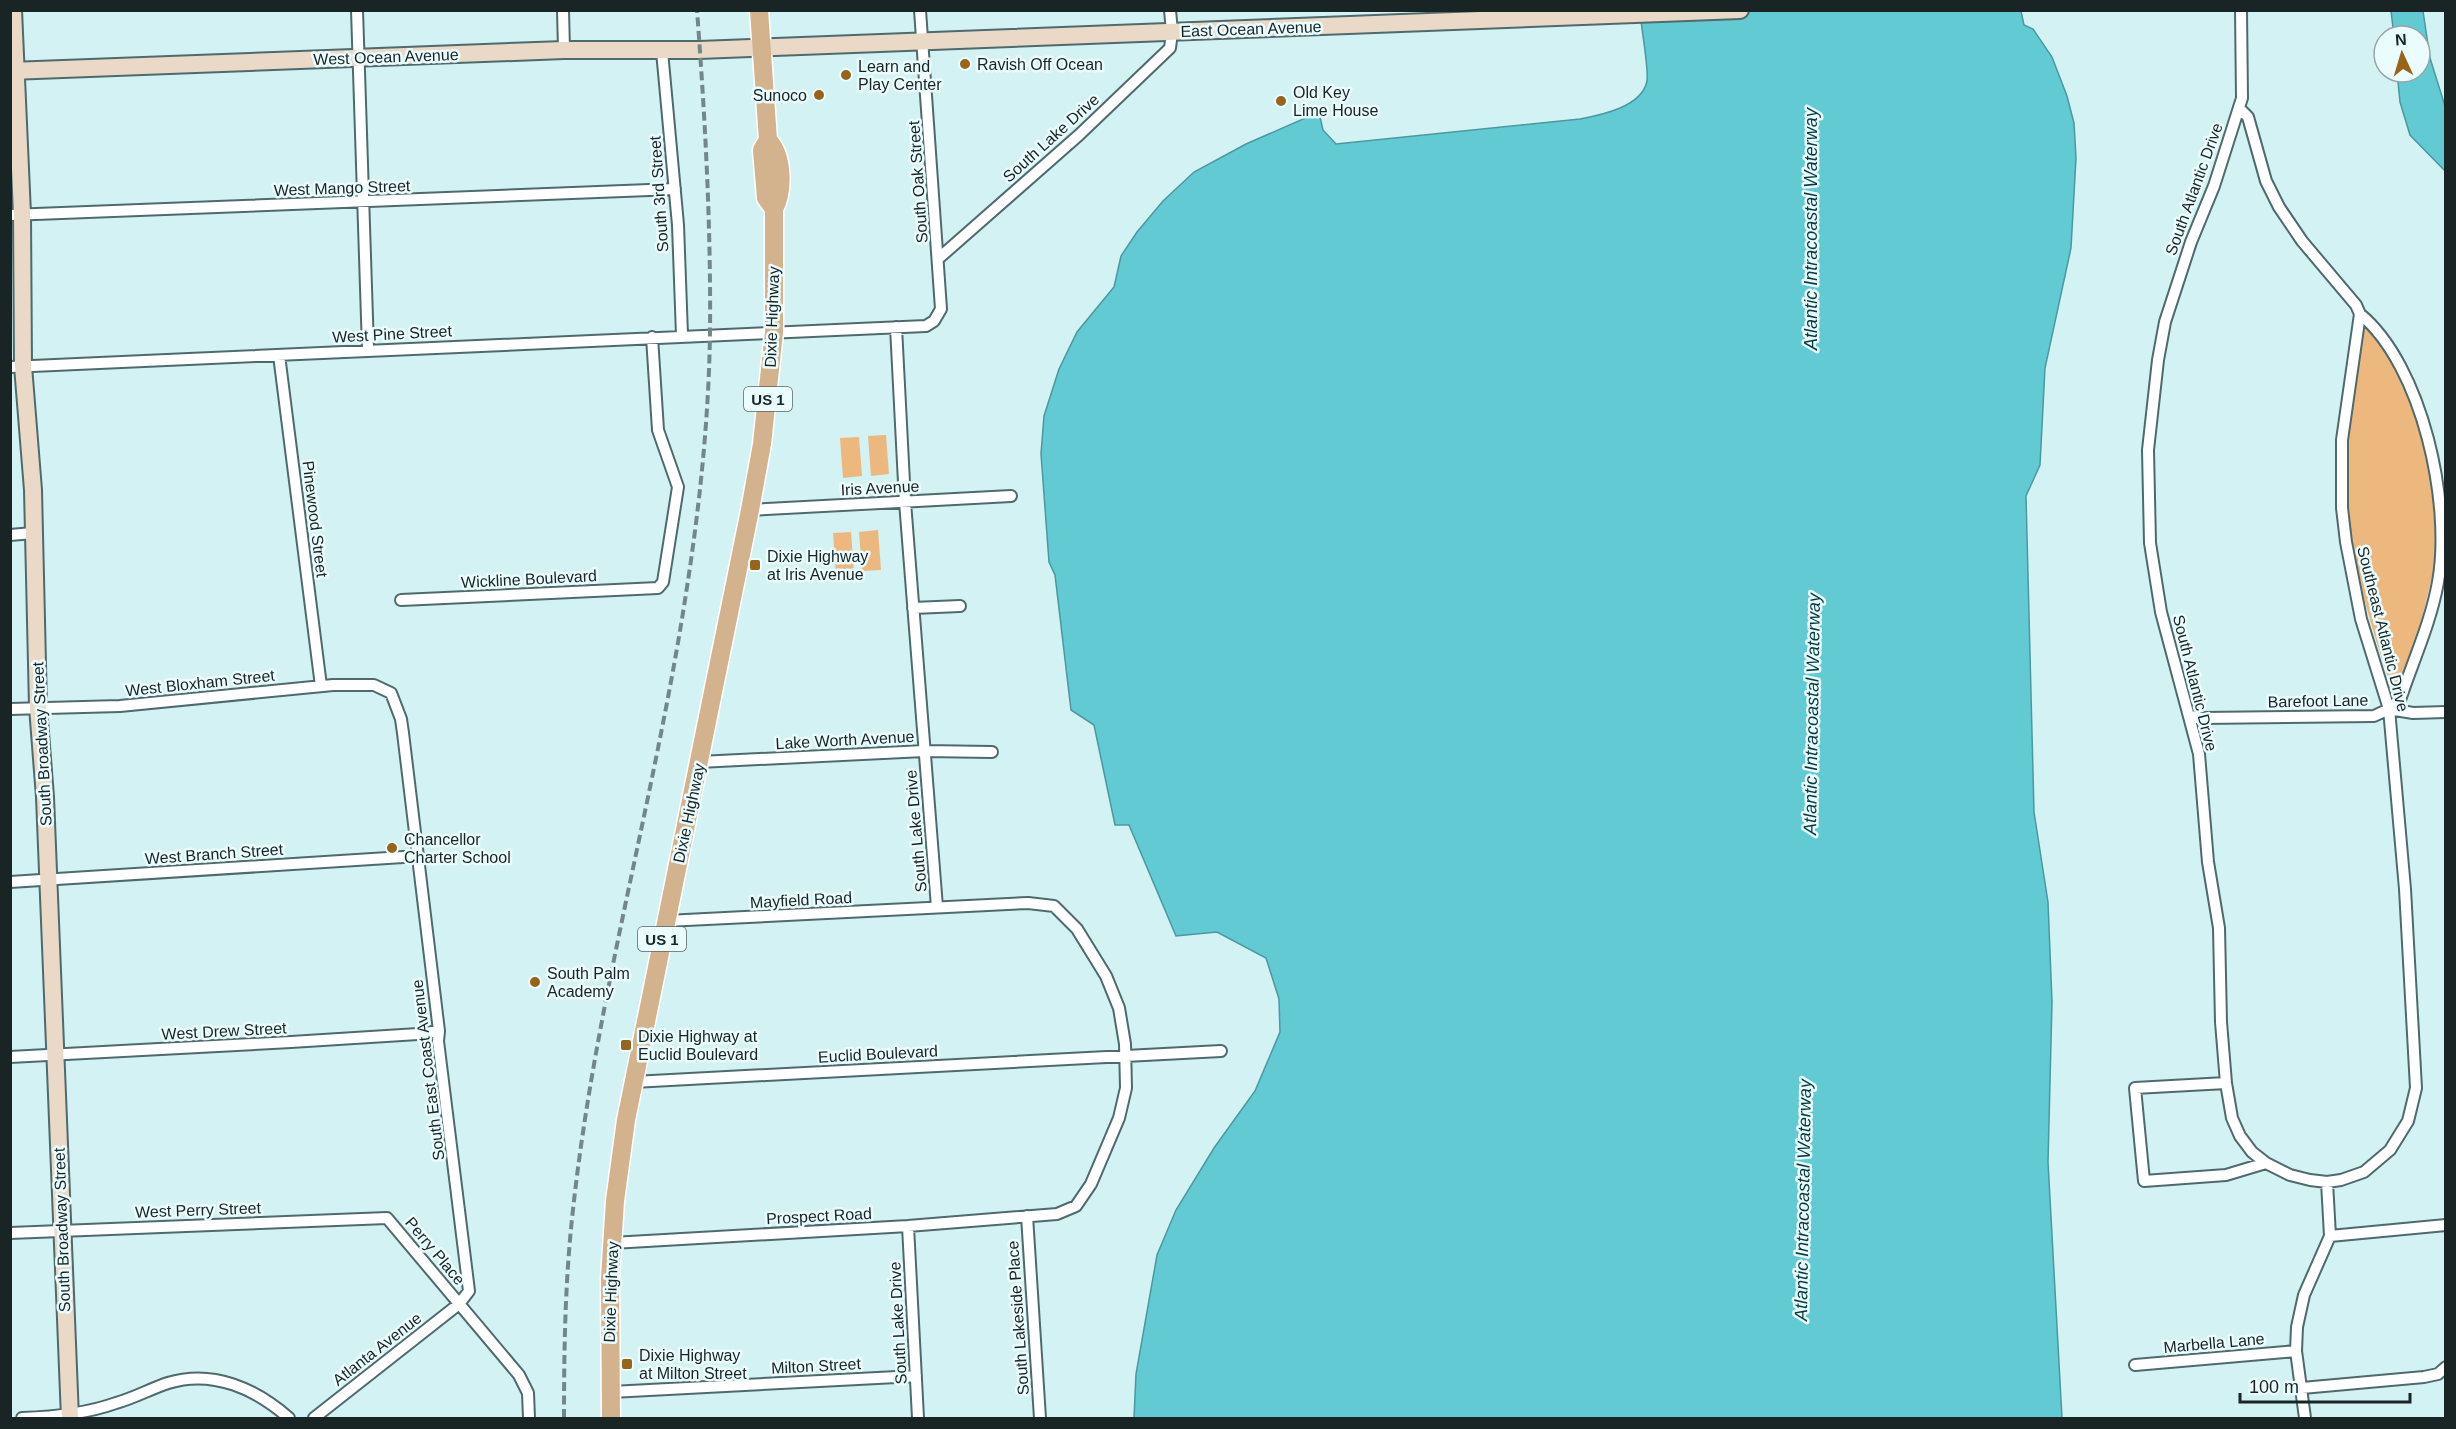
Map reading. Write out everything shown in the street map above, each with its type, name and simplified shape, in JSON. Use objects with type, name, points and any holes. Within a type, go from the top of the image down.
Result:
[{"type":"main road","name":"Dixie Highway","points":[[611,1419],[609,1317],[615,1201],[633,1082],[750,510],[762,444],[774,332],[774,209],[766,198],[762,150],[768,140],[759,10]]},
{"type":"street","name":"South Broadway Street","points":[[13,10],[17,366],[33,490],[38,707],[56,1056],[70,1417]]},
{"type":"street","points":[[357,10],[368,349]]},
{"type":"street","points":[[563,10],[564,51]]},
{"type":"street","name":"South Oak Street","points":[[896,327],[926,326],[934,321],[941,309],[920,10]]},
{"type":"street","points":[[1170,10],[1172,32]]},
{"type":"street","name":"East Ocean Avenue","points":[[761,47],[1740,10]]},
{"type":"street","name":"South Atlantic Drive","points":[[2241,10],[2242,98],[2240,109],[2230,130],[2214,186],[2190,242],[2165,322],[2149,439],[2148,507],[2154,578],[2161,612],[2199,754],[2208,862],[2219,928],[2221,1022],[2226,1083],[2232,1118],[2240,1136],[2252,1152],[2266,1163],[2290,1175],[2327,1182]]},
{"type":"street","name":"South Lake Drive","points":[[939,258],[1079,135],[1170,48],[1172,32]]},
{"type":"street","name":"West Ocean Avenue","points":[[13,71],[564,51],[662,51],[761,47]]},
{"type":"street","name":"South 3rd Street","points":[[662,51],[675,189],[682,335]]},
{"type":"street","points":[[2240,109],[2248,117],[2266,181],[2279,207],[2302,241],[2356,304],[2360,314],[2370,322],[2386,344],[2417,404],[2429,439],[2439,499],[2441,553],[2439,581],[2400,700],[2389,709]]},
{"type":"street","name":"West Mango Street","points":[[16,215],[675,189]]},
{"type":"street","name":"Southeast Atlantic Drive","points":[[2327,1182],[2364,1172],[2390,1150],[2408,1121],[2416,1088],[2405,889],[2389,709],[2361,620],[2342,508],[2342,440],[2360,314]]},
{"type":"street","name":"South Lake Drive","points":[[896,327],[905,502],[937,907],[1028,903],[1053,906],[1077,929],[1106,976],[1119,1008],[1126,1056],[1126,1088],[1119,1118],[1091,1184],[1076,1206],[1057,1214],[1027,1216]]},
{"type":"street","name":"West Pine Street","points":[[17,366],[896,327]]},
{"type":"street","name":"Wickline Boulevard","points":[[401,600],[658,588],[663,582],[678,487],[658,430],[652,337]]},
{"type":"street","name":"Pinewood Street","points":[[279,355],[321,686]]},
{"type":"street","name":"Iris Avenue","points":[[750,510],[1011,496]]},
{"type":"street","points":[[10,535],[33,533]]},
{"type":"street","points":[[913,608],[960,606]]},
{"type":"street","name":"West Bloxham Street","points":[[10,709],[120,706],[321,686],[374,686],[391,693]]},
{"type":"street","name":"South East Coast Avenue","points":[[391,693],[402,719],[440,1031],[438,1041],[469,1275],[469,1291],[459,1304]]},
{"type":"street","name":"Barefoot Lane","points":[[2190,716],[2202,718],[2374,716],[2389,709],[2414,713],[2445,712]]},
{"type":"street","name":"Lake Worth Avenue","points":[[699,762],[924,751],[992,752]]},
{"type":"street","name":"West Branch Street","points":[[10,882],[419,856]]},
{"type":"street","name":"Mayfield Road","points":[[666,921],[937,907]]},
{"type":"street","name":"West Drew Street","points":[[10,1057],[440,1031]]},
{"type":"street","name":"Euclid Boulevard","points":[[633,1082],[1221,1051]]},
{"type":"street","points":[[2226,1083],[2134,1088],[2144,1181],[2226,1175],[2266,1163]]},
{"type":"street","points":[[2305,1419],[2296,1351],[2300,1309],[2310,1279],[2330,1236],[2327,1182]]},
{"type":"street","name":"Prospect Road","points":[[612,1243],[909,1226],[1027,1216]]},
{"type":"street","name":"South Lakeside Place","points":[[1027,1216],[1040,1419]]},
{"type":"street","name":"Perry Place","points":[[387,1218],[459,1304]]},
{"type":"street","name":"West Perry Street","points":[[10,1233],[387,1218]]},
{"type":"street","points":[[2330,1236],[2445,1225]]},
{"type":"street","name":"South Lake Drive","points":[[909,1226],[918,1419]]},
{"type":"street","points":[[459,1304],[519,1375],[528,1393],[529,1419]]},
{"type":"street","name":"Atlanta Avenue","points":[[314,1419],[459,1304]]},
{"type":"street","name":"Marbella Lane","points":[[2135,1365],[2296,1351]]},
{"type":"street","points":[[2302,1388],[2424,1377],[2438,1374],[2445,1367]]},
{"type":"street","name":"Milton Street","points":[[611,1392],[916,1376]]},
{"type":"street","points":[[22,1419],[70,1417],[117,1403],[169,1383],[204,1378],[242,1387],[262,1396],[289,1419]]},
{"type":"shaded area","points":[[2363,321],[2389,354],[2417,419],[2436,488],[2436,560],[2419,631],[2399,684],[2390,683],[2377,643],[2360,581],[2349,518],[2348,444]]},
{"type":"shaded area","points":[[886,435],[889,474],[871,476],[868,436]]},
{"type":"shaded area","points":[[859,437],[862,476],[843,478],[840,438]]},
{"type":"shaded area","points":[[878,530],[881,570],[862,571],[859,532]]},
{"type":"shaded area","points":[[851,532],[854,572],[836,573],[833,533]]},
{"type":"water","name":"Atlantic Intracoastal Waterway","points":[[1640,11],[2021,11],[2024,25],[2033,29],[2052,57],[2067,96],[2074,123],[2076,158],[2071,248],[2045,368],[2040,465],[2026,496],[2034,812],[2048,902],[2052,1002],[2048,1162],[2062,1418],[1134,1418],[1136,1374],[1157,1255],[1176,1210],[1214,1148],[1255,1091],[1280,1032],[1279,999],[1266,958],[1217,932],[1176,936],[1129,825],[1115,825],[1094,725],[1071,710],[1055,575],[1049,562],[1041,454],[1044,416],[1059,369],[1077,332],[1114,287],[1121,256],[1137,232],[1163,201],[1194,172],[1246,144],[1319,112],[1323,130],[1336,144],[1580,119],[1609,112],[1637,97],[1644,90],[1647,81]]},
{"type":"water","points":[[2391,11],[2423,11],[2425,24],[2393,24]]},
{"type":"water","points":[[2432,64],[2445,106],[2445,171],[2410,135],[2400,102],[2398,84],[2432,84]]},
{"type":"railway","points":[[564,1418],[568,1269],[582,1139],[610,981],[674,666],[700,491],[708,395],[710,251],[697,10]]},
{"type":"place","name":"Ravish Off Ocean","points":[[965,64]]},
{"type":"place","name":"Learn and Play Center","points":[[846,75]]},
{"type":"place","name":"Sunoco","points":[[819,95]]},
{"type":"place","name":"Old Key Lime House","points":[[1281,101]]},
{"type":"place","name":"Dixie Highway at Iris Avenue","points":[[755,565]]},
{"type":"place","name":"Chancellor Charter School","points":[[392,848]]},
{"type":"place","name":"South Palm Academy","points":[[535,982]]},
{"type":"place","name":"Dixie Highway at Euclid Boulevard","points":[[626,1045]]},
{"type":"place","name":"Dixie Highway at Milton Street","points":[[627,1364]]}]
